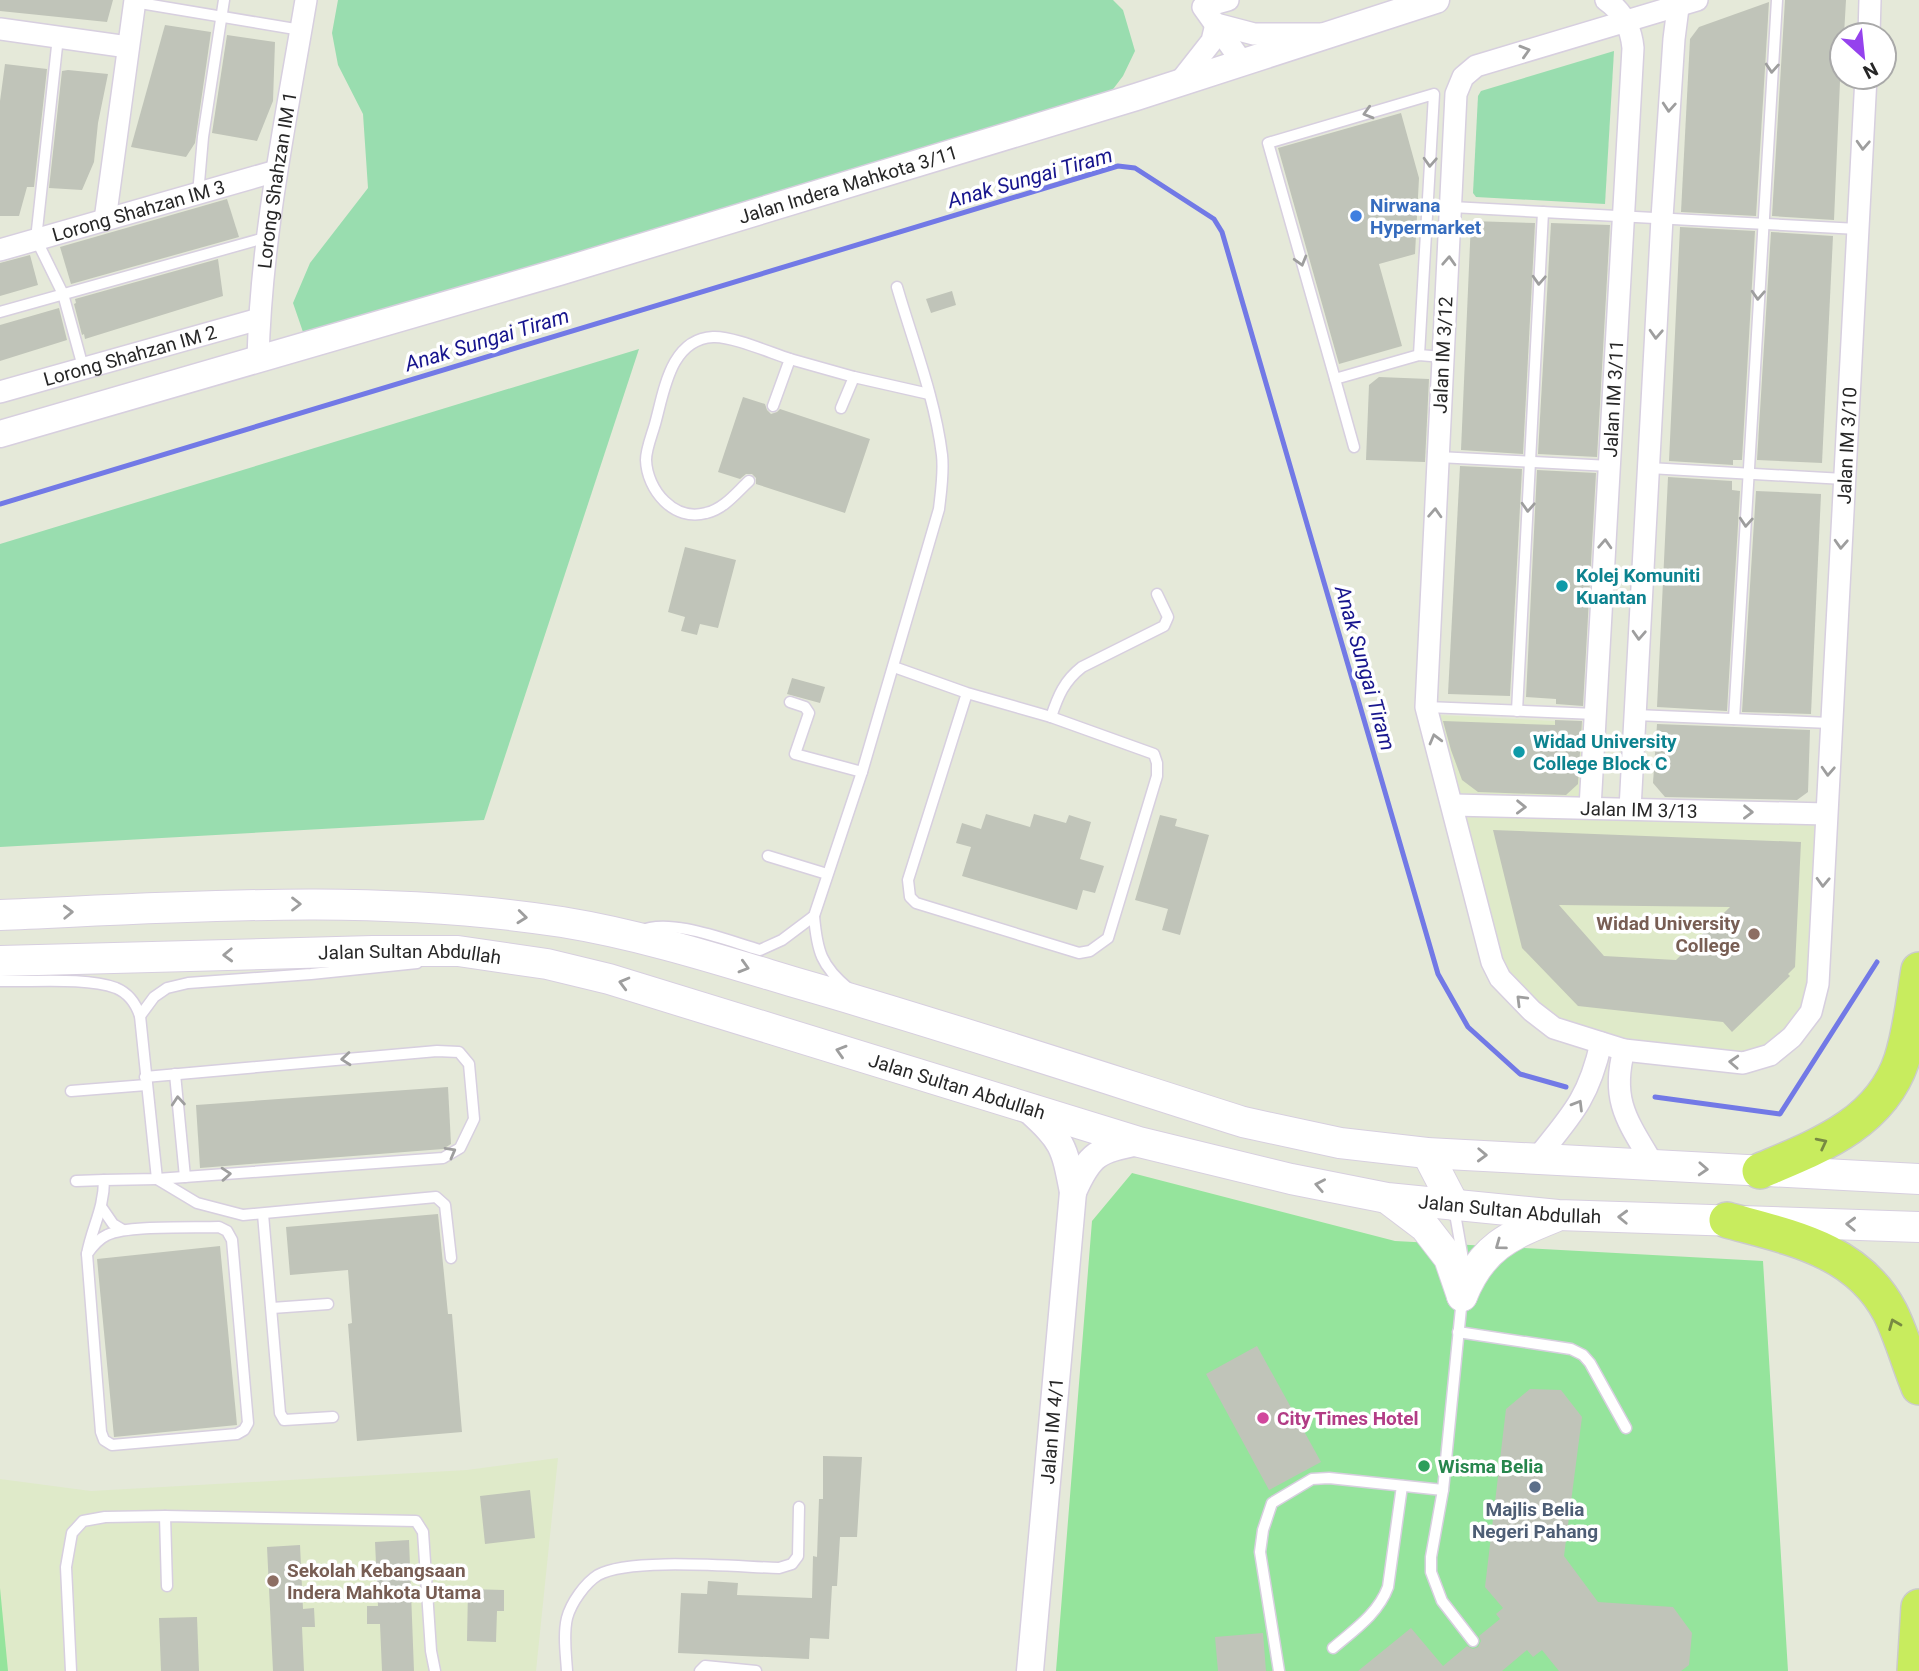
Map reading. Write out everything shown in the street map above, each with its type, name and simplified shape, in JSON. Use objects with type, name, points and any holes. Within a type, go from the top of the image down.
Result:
[{"type":"highway","points":[[1760,1171],[1837,1136],[1860,1121],[1880,1102],[1902,1059],[1919,970]]},
{"type":"highway","points":[[1727,1220],[1803,1241],[1850,1264],[1871,1285],[1889,1311],[1919,1387]]},
{"type":"highway","points":[[1915,1671],[1919,1607]]},
{"type":"main road","points":[[0,915],[251,904],[373,905],[561,922],[632,935],[899,1012],[1243,1122],[1340,1143],[1427,1153],[1919,1179]]},
{"type":"main road","name":"Jalan Sultan Abdullah","points":[[0,961],[458,951],[547,964],[654,991],[1139,1142],[1291,1179],[1387,1198],[1558,1215],[1919,1227]]},
{"type":"main road","points":[[1427,1153],[1454,1205]]},
{"type":"main road","points":[[1387,1198],[1425,1227],[1449,1258],[1462,1296]]},
{"type":"main road","points":[[1462,1296],[1481,1259],[1518,1232],[1558,1215]]},
{"type":"street","name":"Lorong Shahzan IM 1","points":[[258,359],[259,319],[276,172],[306,0]]},
{"type":"street","points":[[1228,0],[1203,7],[1242,62]]},
{"type":"street","name":"Jalan Indera Mahkota 3/11","points":[[0,434],[559,272],[1179,83],[1437,0]]},
{"type":"street","points":[[1606,0],[1626,21],[1655,6],[1685,2]]},
{"type":"street","points":[[1869,21],[1870,0]]},
{"type":"street","points":[[105,220],[134,1]]},
{"type":"street","name":"Jalan IM 3/11","points":[[1630,809],[1662,218],[1685,2]]},
{"type":"street","name":"Jalan IM 3/12","points":[[1624,1050],[1554,1028],[1532,1011],[1500,978],[1492,961],[1426,707],[1456,94],[1463,77],[1476,66],[1626,21]]},
{"type":"street","name":"Jalan IM 3/11","points":[[1590,808],[1633,48],[1626,21]]},
{"type":"street","points":[[1216,24],[1254,34],[1327,34]]},
{"type":"street","points":[[1179,83],[1212,41],[1216,24]]},
{"type":"street","points":[[0,29],[128,47]]},
{"type":"street","name":"Jalan IM 3/10","points":[[1624,1050],[1743,1063],[1770,1055],[1792,1037],[1811,1012],[1818,985],[1865,91]]},
{"type":"street","name":"Lorong Shahzan IM 3","points":[[0,250],[276,172]]},
{"type":"street","name":"Lorong Shahzan IM 2","points":[[0,392],[259,319]]},
{"type":"street","points":[[1610,466],[1649,468]]},
{"type":"street","name":"Jalan IM 3/13","points":[[1452,805],[1826,814]]},
{"type":"street","points":[[1537,1158],[1573,1115],[1586,1093],[1601,1043]]},
{"type":"street","points":[[1624,1050],[1617,1087],[1627,1119],[1654,1166]]},
{"type":"street","name":"Jalan IM 4/1","points":[[1028,1108],[1052,1130],[1062,1144],[1073,1192]]},
{"type":"street","name":"Jalan IM 4/1","points":[[1030,1671],[1073,1192],[1084,1166],[1090,1159],[1114,1147],[1139,1142]]},
{"type":"lane","points":[[198,194],[203,137],[224,0]]},
{"type":"lane","points":[[1734,719],[1777,0]]},
{"type":"lane","points":[[134,1],[301,30]]},
{"type":"lane","points":[[58,37],[36,239],[63,294],[83,367]]},
{"type":"lane","points":[[1354,447],[1268,143],[1434,94],[1419,355]]},
{"type":"lane","points":[[1452,207],[1858,229]]},
{"type":"lane","points":[[1517,711],[1543,212]]},
{"type":"lane","points":[[0,313],[268,237]]},
{"type":"lane","points":[[897,287],[929,394],[942,456],[939,509],[862,772],[814,916],[817,944],[828,970],[848,989],[899,1012]]},
{"type":"lane","points":[[749,481],[727,503],[705,514],[686,512],[666,504],[655,491],[649,476],[646,458],[670,368],[682,351],[700,340],[713,337],[854,377],[929,394]]},
{"type":"lane","points":[[1335,379],[1419,355],[1443,357]]},
{"type":"lane","points":[[773,407],[790,359]]},
{"type":"lane","points":[[841,408],[854,377]]},
{"type":"lane","points":[[1438,457],[1610,466]]},
{"type":"lane","points":[[1649,468],[1844,479]]},
{"type":"lane","points":[[1051,717],[1064,683],[1072,675],[1082,667],[1164,626],[1168,617],[1157,594]]},
{"type":"lane","points":[[894,667],[967,693],[1051,717],[1154,754],[1157,776],[1108,938],[1090,951],[1079,953],[916,903],[910,897],[908,880],[967,693]]},
{"type":"lane","points":[[790,702],[805,707],[809,713],[795,754],[862,772]]},
{"type":"lane","points":[[1426,707],[1596,713]]},
{"type":"lane","points":[[1635,715],[1830,723]]},
{"type":"lane","points":[[768,856],[827,874]]},
{"type":"lane","points":[[632,935],[652,925],[669,925],[760,950],[782,940],[814,916]]},
{"type":"lane","points":[[139,1016],[154,997],[167,988],[188,983],[401,966],[430,961],[458,951]]},
{"type":"lane","points":[[0,981],[93,983],[118,989],[136,1003],[158,1179]]},
{"type":"lane","points":[[71,1091],[146,1081],[175,1074],[437,1051],[458,1052],[469,1064],[474,1119],[460,1148],[443,1158],[158,1179],[76,1181]]},
{"type":"lane","points":[[175,1074],[185,1177]]},
{"type":"lane","points":[[158,1179],[197,1203],[243,1215],[436,1197],[446,1205],[452,1258]]},
{"type":"lane","points":[[87,1254],[95,1243],[106,1235],[123,1230],[219,1227],[227,1231],[232,1240],[248,1423],[244,1430],[237,1434],[112,1445],[104,1440],[101,1432],[87,1254],[102,1208],[104,1180]]},
{"type":"lane","points":[[1454,1205],[1464,1261],[1462,1296],[1443,1490],[1431,1557],[1431,1572],[1442,1601],[1473,1641]]},
{"type":"lane","points":[[102,1208],[113,1224],[123,1230]]},
{"type":"lane","points":[[263,1214],[280,1412],[284,1420],[333,1417]]},
{"type":"lane","points":[[272,1308],[328,1304]]},
{"type":"lane","points":[[1458,1332],[1571,1349],[1583,1355],[1626,1428]]},
{"type":"lane","points":[[1279,1671],[1260,1552],[1263,1530],[1272,1503],[1312,1479],[1329,1478],[1443,1490]]},
{"type":"lane","points":[[1333,1648],[1375,1612],[1383,1600],[1388,1587],[1402,1486]]},
{"type":"lane","points":[[567,1671],[567,1616],[585,1586],[599,1575],[638,1565],[779,1568],[792,1564],[798,1556],[799,1507]]},
{"type":"lane","points":[[165,1516],[167,1586]]},
{"type":"lane","points":[[71,1671],[66,1567],[72,1533],[83,1521],[105,1517],[165,1516],[416,1521],[423,1532],[431,1651],[435,1671]]},
{"type":"lane","points":[[700,1671],[705,1666],[756,1671]]},
{"type":"shaded area","points":[[1418,714],[1595,723],[1589,810],[1822,816],[1817,986],[1768,1057],[1599,1045],[1498,980]]},
{"type":"shaded area","name":"Sekolah Kebangsaan Indera Mahkota Utama","points":[[558,1458],[536,1671],[0,1671],[0,1479],[91,1491],[467,1470]]},
{"type":"green space","points":[[338,0],[1113,0],[1123,10],[1135,51],[1123,76],[1098,109],[415,312],[303,332],[293,303],[310,263],[368,188],[363,114],[338,65],[332,33]]},
{"type":"green space","points":[[1614,51],[1605,204],[1476,197],[1473,193],[1478,96],[1481,91]]},
{"type":"green space","points":[[639,349],[484,820],[0,847],[0,544]]},
{"type":"green space","name":"Wisma Belia","points":[[1132,1173],[1395,1241],[1763,1261],[1788,1671],[1056,1671],[1092,1221]]},
{"type":"green space","points":[[0,1588],[8,1671],[0,1671]]},
{"type":"building","points":[[0,0],[113,0],[107,22],[0,11]]},
{"type":"building","points":[[1785,0],[1846,0],[1845,21],[1828,21],[1828,91],[1840,91],[1834,220],[1772,216]]},
{"type":"building","points":[[1769,2],[1756,216],[1681,212],[1690,39],[1699,27]]},
{"type":"building","points":[[165,25],[211,32],[195,143],[186,157],[131,147]]},
{"type":"building","points":[[227,35],[275,42],[273,101],[257,141],[212,133]]},
{"type":"building","points":[[5,64],[47,69],[34,187],[27,187],[19,216],[0,216],[0,101]]},
{"type":"building","points":[[62,71],[108,74],[98,123],[94,162],[82,190],[49,188]]},
{"type":"building","name":"Nirwana Hypermarket","points":[[1401,113],[1419,178],[1415,254],[1379,264],[1402,346],[1339,364],[1278,148]]},
{"type":"building","points":[[227,199],[239,237],[71,284],[60,247]]},
{"type":"building","points":[[1471,221],[1535,223],[1523,454],[1461,450]]},
{"type":"building","points":[[1551,223],[1610,225],[1597,457],[1538,454]]},
{"type":"building","points":[[1680,227],[1755,231],[1742,460],[1733,460],[1733,465],[1669,461]]},
{"type":"building","points":[[1771,232],[1833,236],[1822,463],[1757,460]]},
{"type":"building","points":[[30,255],[38,285],[0,296],[0,263]]},
{"type":"building","points":[[218,259],[223,296],[85,339],[84,334],[82,335],[75,299]]},
{"type":"building","points":[[952,291],[956,305],[931,313],[926,299]]},
{"type":"building","points":[[59,308],[67,340],[0,361],[0,325]]},
{"type":"building","points":[[1379,377],[1429,379],[1425,462],[1366,460],[1369,385]]},
{"type":"building","points":[[743,397],[765,404],[771,414],[780,409],[870,439],[845,513],[756,484],[756,478],[752,474],[746,474],[740,479],[718,472]]},
{"type":"building","points":[[1460,466],[1522,469],[1510,696],[1448,694]]},
{"type":"building","name":"Kolej Komuniti Kuantan","points":[[1537,470],[1596,473],[1583,706],[1556,704],[1556,699],[1526,697]]},
{"type":"building","points":[[1668,477],[1732,481],[1732,490],[1740,491],[1727,711],[1657,707]]},
{"type":"building","points":[[1756,491],[1821,494],[1811,714],[1742,712]]},
{"type":"building","points":[[685,547],[736,560],[718,628],[700,624],[697,635],[681,631],[685,617],[668,612]]},
{"type":"building","points":[[792,678],[825,687],[820,703],[787,694]]},
{"type":"building","name":"Widad University College Block C","points":[[1555,720],[1582,721],[1578,784],[1566,795],[1478,792],[1462,780],[1443,721],[1555,725]]},
{"type":"building","points":[[1657,724],[1810,730],[1808,792],[1797,800],[1665,797],[1653,783]]},
{"type":"building","points":[[986,814],[1030,827],[1034,814],[1066,823],[1069,815],[1091,822],[1080,859],[1104,866],[1095,893],[1083,890],[1077,910],[962,876],[971,847],[956,843],[962,823],[981,829]]},
{"type":"building","points":[[1160,815],[1177,819],[1175,826],[1209,835],[1180,935],[1162,930],[1168,909],[1135,900]]},
{"type":"building","name":"Widad University College","points":[[1493,830],[1801,842],[1795,967],[1788,974],[1790,976],[1732,1032],[1723,1022],[1578,1006],[1522,948]],"holes":[[[1559,905],[1730,907],[1676,960],[1604,956]]]},
{"type":"building","points":[[448,1087],[451,1144],[443,1149],[200,1168],[196,1105]]},
{"type":"building","points":[[438,1214],[448,1314],[452,1314],[462,1432],[357,1441],[348,1324],[352,1323],[348,1270],[290,1275],[286,1227]]},
{"type":"building","points":[[220,1246],[237,1425],[114,1437],[97,1259]]},
{"type":"building","name":"City Times Hotel","points":[[1257,1346],[1321,1462],[1269,1490],[1206,1374]]},
{"type":"building","name":"Majlis Belia Negeri Pahang","points":[[1530,1389],[1561,1390],[1582,1417],[1564,1556],[1598,1602],[1673,1607],[1692,1633],[1689,1665],[1681,1671],[1559,1671],[1542,1650],[1533,1657],[1527,1650],[1502,1671],[1358,1671],[1411,1628],[1443,1666],[1467,1646],[1473,1649],[1478,1647],[1481,1641],[1479,1636],[1500,1619],[1496,1614],[1503,1608],[1485,1587],[1506,1409]]},
{"type":"building","points":[[823,1456],[862,1457],[857,1537],[840,1537],[837,1586],[832,1586],[829,1639],[810,1638],[809,1659],[678,1653],[681,1593],[707,1594],[708,1581],[738,1583],[737,1595],[812,1598],[819,1499],[823,1499]]},
{"type":"building","points":[[530,1490],[535,1538],[485,1544],[480,1496]]},
{"type":"building","points":[[409,1540],[414,1671],[382,1671],[380,1624],[367,1624],[367,1606],[378,1606],[375,1542]]},
{"type":"building","points":[[300,1545],[303,1609],[314,1608],[315,1627],[302,1627],[304,1671],[273,1671],[267,1547]]},
{"type":"building","points":[[468,1589],[504,1590],[504,1611],[497,1611],[496,1642],[467,1641]]},
{"type":"building","points":[[197,1617],[199,1671],[161,1671],[159,1618]]},
{"type":"building","points":[[1263,1633],[1266,1671],[1218,1671],[1215,1637]]},
{"type":"waterway","name":"Anak Sungai Tiram","points":[[0,504],[1118,166],[1135,168],[1214,219],[1222,232],[1438,974],[1468,1027],[1520,1074],[1566,1087]]},
{"type":"waterway","points":[[1655,1097],[1780,1114],[1877,962]]},
{"type":"place","name":"Nirwana Hypermarket","points":[[1356,216]]},
{"type":"place","name":"Kolej Komuniti Kuantan","points":[[1562,586]]},
{"type":"place","name":"Widad University College Block C","points":[[1519,752]]},
{"type":"place","name":"Widad University College","points":[[1754,934]]},
{"type":"place","name":"City Times Hotel","points":[[1263,1418]]},
{"type":"place","name":"Wisma Belia","points":[[1424,1466]]},
{"type":"place","name":"Majlis Belia Negeri Pahang","points":[[1535,1487]]},
{"type":"place","name":"Sekolah Kebangsaan Indera Mahkota Utama","points":[[273,1581]]}]
